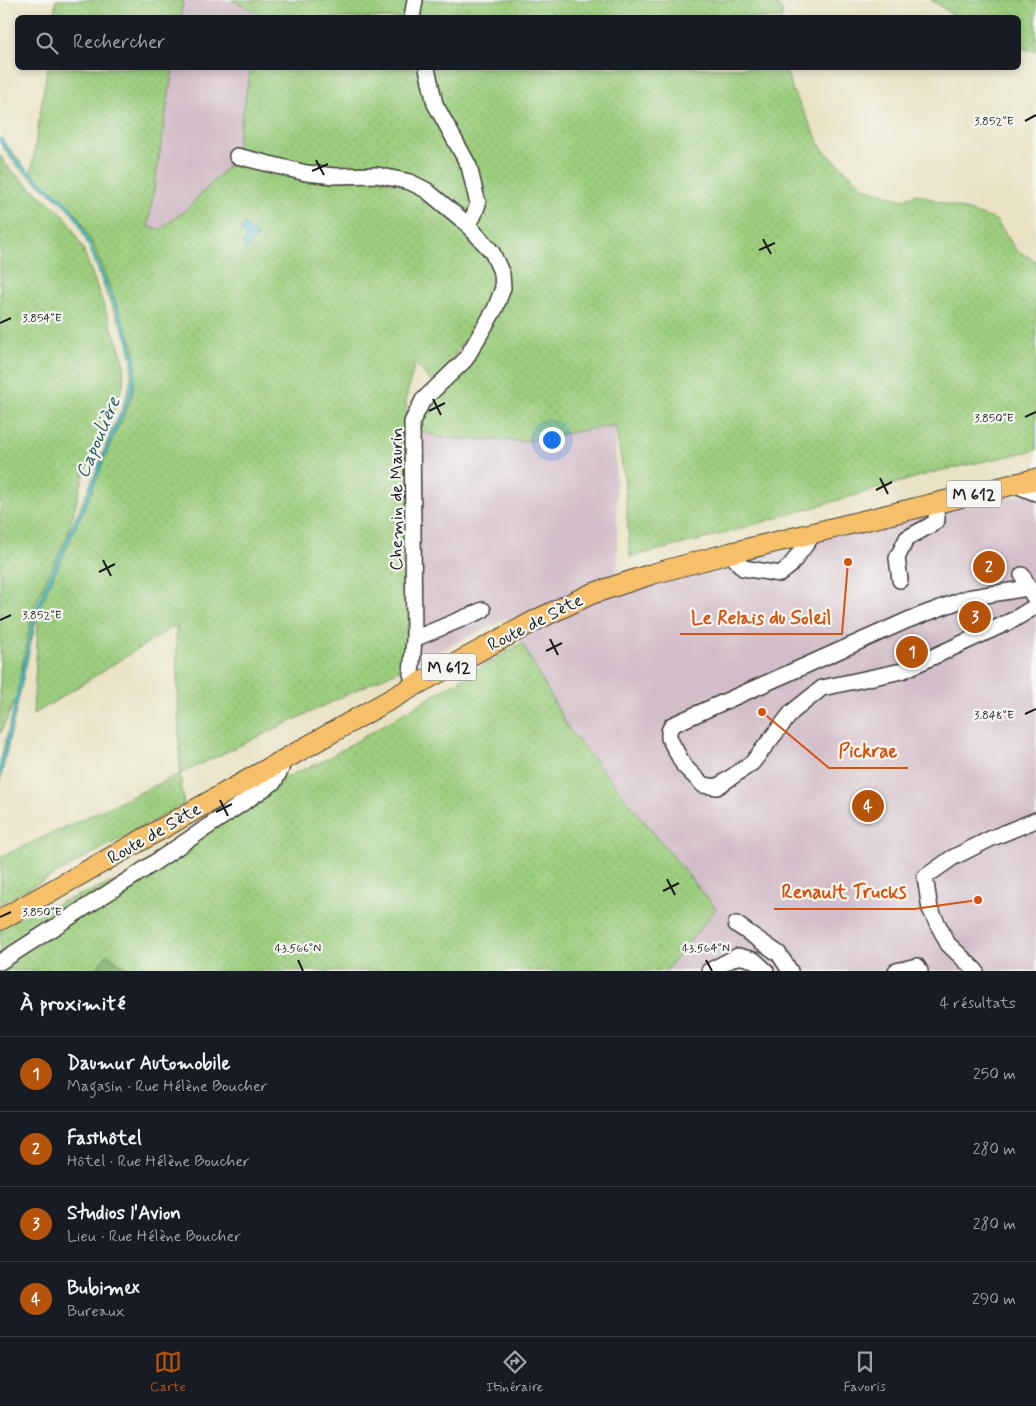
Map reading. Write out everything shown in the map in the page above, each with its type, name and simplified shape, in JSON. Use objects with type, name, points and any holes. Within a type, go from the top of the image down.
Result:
[{"type":"main road","name":"Route de Sète","points":[[0,920],[416,685],[538,619],[591,594],[652,574],[730,553],[1036,479]]},
{"type":"street","points":[[412,15],[414,0]]},
{"type":"street","points":[[426,70],[435,104],[469,166],[478,204],[473,217],[466,223]]},
{"type":"street","name":"Chemin de Maurin","points":[[237,156],[306,173],[335,176],[377,174],[410,182],[426,190],[466,223],[492,252],[502,274],[503,288],[495,309],[474,347],[465,360],[423,400],[412,422],[414,639],[411,674],[416,685]]},
{"type":"street","points":[[1013,484],[1036,493]]},
{"type":"street","points":[[900,580],[897,558],[908,538],[931,525],[936,520],[935,503]]},
{"type":"street","points":[[730,553],[743,568],[780,574],[790,566],[815,532]]},
{"type":"street","points":[[1029,588],[967,598],[908,620],[672,725],[669,731],[669,738],[691,775],[704,785],[717,786],[752,763],[792,712],[822,688],[902,671],[1013,620],[1036,606]]},
{"type":"street","points":[[414,639],[483,610]]},
{"type":"street","points":[[0,962],[139,874],[274,782],[280,769],[278,762]]},
{"type":"street","points":[[976,971],[948,944],[930,909],[926,878],[952,858],[992,838],[1036,820]]},
{"type":"street","points":[[736,924],[780,954],[790,971]]},
{"type":"street","points":[[754,960],[766,944]]},
{"type":"street","points":[[709,971],[738,956],[754,960],[766,971]]},
{"type":"street","points":[[896,971],[918,966],[920,971]]},
{"type":"shaded area","points":[[183,0],[232,0],[260,14],[260,15],[181,15]]},
{"type":"shaded area","points":[[173,70],[251,70],[234,160],[185,211],[160,229],[148,227]]},
{"type":"shaded area","points":[[615,425],[618,589],[766,542],[1036,492],[1036,971],[666,971],[715,909],[568,728],[507,618],[401,669],[411,612],[417,428],[524,441]]},
{"type":"green space","points":[[56,0],[183,0],[181,15],[54,15]]},
{"type":"green space","points":[[232,0],[773,0],[783,12],[782,15],[260,14]]},
{"type":"green space","points":[[931,0],[1036,0],[1036,51],[1021,48],[1021,15],[953,15]]},
{"type":"green space","points":[[47,70],[173,70],[148,227],[160,229],[185,211],[234,160],[251,70],[786,70],[793,91],[823,150],[865,188],[902,200],[916,194],[996,220],[1017,251],[1036,261],[1036,450],[935,472],[708,538],[630,557],[624,476],[615,425],[524,441],[439,438],[417,428],[436,387],[415,363],[406,398],[410,472],[411,612],[401,669],[180,774],[176,625],[33,715],[39,608],[89,498],[113,437],[126,412],[133,392],[136,365],[134,349],[95,249],[79,217],[65,201],[31,174]],"holes":[[[249,149],[302,165],[327,169],[387,171],[389,176],[419,187],[445,206],[431,196],[413,188],[380,179],[311,179],[247,164]],[[492,298],[480,336],[439,384],[460,346],[474,334]]]},
{"type":"green space","points":[[0,137],[24,167],[65,201],[79,217],[95,249],[134,349],[136,365],[133,392],[126,412],[113,437],[89,498],[39,608],[0,782],[0,763],[16,698],[34,606],[67,537],[97,469],[110,433],[122,410],[130,384],[132,360],[127,338],[108,298],[92,253],[77,220],[66,206],[16,165],[0,143]]},
{"type":"green space","points":[[0,155],[9,169],[66,217],[83,249],[124,361],[123,386],[84,474],[67,537],[34,606],[16,698],[0,734]]},
{"type":"green space","points":[[522,643],[568,728],[716,909],[666,971],[130,971],[107,954],[95,971],[0,971],[0,925],[139,873],[274,782],[323,761]]},
{"type":"green space","points":[[180,774],[184,804],[0,904],[1,857]]},
{"type":"green space","points":[[107,954],[130,971],[95,971]]},
{"type":"water","points":[[245,224],[258,236],[247,249],[242,244],[247,237],[240,230]]},
{"type":"waterway","name":"Capoulière","points":[[0,139],[18,163],[65,203],[78,219],[122,322],[134,357],[134,375],[131,391],[123,412],[87,499],[37,608],[0,774]]},
{"type":"place","name":"Le Relais du Soleil","points":[[848,562]]},
{"type":"place","name":"Fasthôtel","points":[[989,567]]},
{"type":"place","name":"Studios l'Avion","points":[[975,617]]},
{"type":"place","name":"Daumur Automobile","points":[[912,652]]},
{"type":"place","name":"Pickrae","points":[[762,712]]},
{"type":"place","name":"Bubimex","points":[[868,806]]},
{"type":"place","name":"Renault Trucks","points":[[978,900]]}]
